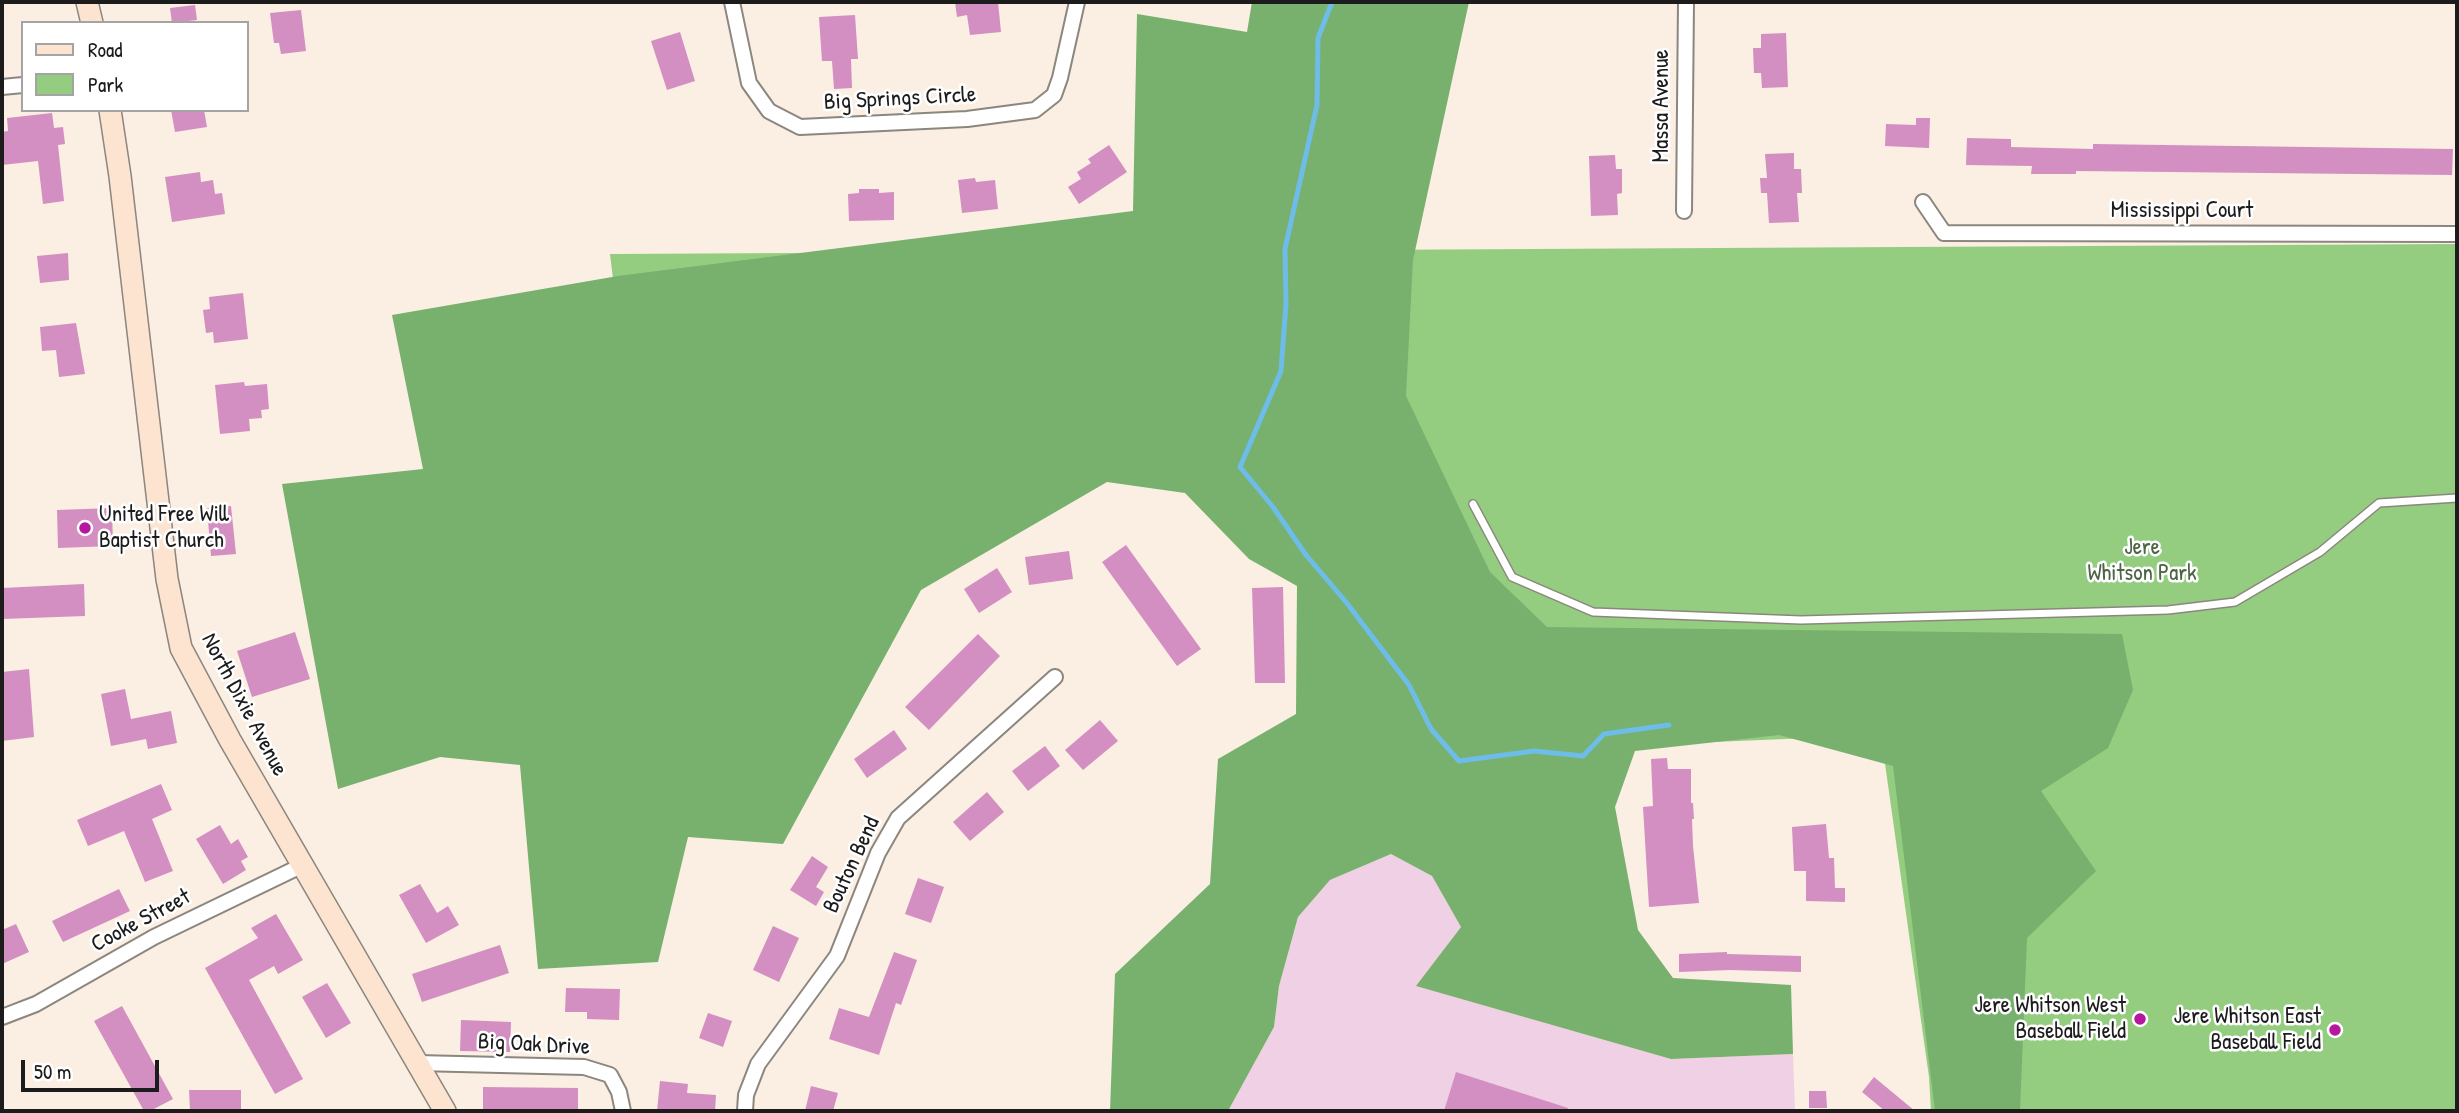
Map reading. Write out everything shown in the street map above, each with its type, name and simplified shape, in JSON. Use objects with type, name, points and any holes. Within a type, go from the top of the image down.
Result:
[{"type":"street","points":[[87,2],[92,21]]},
{"type":"street","name":"Big Springs Circle","points":[[732,2],[749,83],[769,111],[800,127],[967,119],[1035,110],[1054,94],[1077,2]]},
{"type":"street","name":"Massa Avenue","points":[[1684,211],[1686,2]]},
{"type":"street","points":[[2,87],[21,85]]},
{"type":"street","name":"North Dixie Avenue","points":[[110,112],[167,579],[181,648],[230,740],[445,1111]]},
{"type":"street","name":"Mississippi Court","points":[[1923,202],[1944,233],[2457,234]]},
{"type":"street","name":"Bouton Bend","points":[[745,1111],[746,1095],[758,1065],[837,956],[878,853],[898,818],[1055,677]]},
{"type":"street","name":"Cooke Street","points":[[2,1017],[36,1004],[154,937],[303,865]]},
{"type":"street","name":"Big Oak Drive","points":[[417,1063],[584,1067],[610,1075],[619,1092],[623,1111]]},
{"type":"lane","points":[[1473,504],[1512,577],[1593,612],[1801,620],[2168,610],[2235,603],[2320,552],[2379,503],[2457,498]]},
{"type":"shaded area","points":[[1391,854],[1432,876],[1461,927],[1417,986],[1671,1059],[1793,1054],[1795,1111],[1228,1111],[1274,1027],[1279,986],[1298,917],[1330,880]]},
{"type":"green space","points":[[1252,2],[1469,2],[1413,260],[1406,396],[1490,572],[1547,627],[2122,634],[2133,690],[2108,748],[2041,791],[2096,871],[2027,938],[2020,1111],[1935,1111],[1893,766],[1779,735],[1635,751],[1615,807],[1638,930],[1673,978],[1791,985],[1793,1054],[1671,1059],[1416,986],[1461,927],[1432,876],[1391,854],[1330,880],[1298,917],[1279,986],[1274,1027],[1228,1111],[1110,1111],[1115,974],[1210,884],[1218,759],[1296,714],[1297,586],[1249,559],[1185,493],[1107,482],[921,590],[783,844],[688,837],[658,962],[538,969],[520,765],[440,757],[338,789],[282,484],[423,469],[392,315],[618,276],[1133,211],[1137,14],[1247,32]]},
{"type":"green space","name":"Jere Whitson Park","points":[[2457,244],[2457,1111],[1931,1111],[1929,1077],[1881,735],[1618,746],[1306,585],[1207,470],[1092,460],[664,696],[610,254]]},
{"type":"building","points":[[955,2],[998,2],[1001,32],[970,35],[967,15],[957,17]]},
{"type":"building","points":[[195,5],[197,20],[172,21],[170,8]]},
{"type":"building","points":[[301,10],[306,51],[281,54],[279,43],[274,43],[270,13]]},
{"type":"building","points":[[855,15],[858,59],[851,59],[852,88],[834,89],[832,61],[822,61],[819,17]]},
{"type":"building","points":[[680,32],[695,81],[667,90],[651,41]]},
{"type":"building","points":[[1786,33],[1788,87],[1762,88],[1761,73],[1754,73],[1753,48],[1761,48],[1761,34]]},
{"type":"building","points":[[171,112],[204,112],[207,127],[175,132]]},
{"type":"building","points":[[52,113],[54,128],[63,127],[65,144],[58,145],[64,201],[43,204],[38,161],[2,165],[2,132],[8,131],[7,118]]},
{"type":"building","points":[[1916,118],[1930,118],[1929,148],[1885,146],[1886,124],[1916,125]]},
{"type":"building","points":[[1967,138],[2011,139],[2011,147],[2093,149],[2093,144],[2453,149],[2452,175],[2076,171],[2076,174],[2031,174],[2032,166],[1966,165]]},
{"type":"building","points":[[1109,145],[1127,172],[1079,204],[1068,187],[1081,179],[1077,172],[1091,163],[1088,159]]},
{"type":"building","points":[[1794,153],[1794,169],[1801,169],[1802,193],[1797,193],[1799,222],[1769,223],[1767,193],[1761,193],[1760,178],[1767,178],[1765,154]]},
{"type":"building","points":[[1615,155],[1616,169],[1622,169],[1622,193],[1617,194],[1618,215],[1591,216],[1589,156]]},
{"type":"building","points":[[200,172],[201,182],[213,180],[215,194],[222,193],[225,214],[172,222],[165,177]]},
{"type":"building","points":[[975,178],[976,182],[995,180],[998,209],[962,213],[958,180]]},
{"type":"building","points":[[859,189],[879,189],[879,193],[894,192],[894,220],[849,221],[848,194],[859,193]]},
{"type":"building","points":[[68,253],[69,280],[40,283],[37,256]]},
{"type":"building","points":[[243,293],[248,339],[214,343],[213,332],[206,333],[203,310],[210,309],[209,297]]},
{"type":"building","points":[[76,323],[85,374],[59,377],[56,350],[42,351],[40,327]]},
{"type":"building","points":[[244,382],[245,386],[267,384],[269,409],[261,410],[262,418],[249,419],[250,431],[220,434],[215,385]]},
{"type":"building","points":[[231,506],[236,554],[211,556],[207,508]]},
{"type":"building","name":"United Free Will Baptist Church","points":[[112,508],[113,546],[58,548],[57,510]]},
{"type":"building","points":[[1126,545],[1201,649],[1177,666],[1102,562]]},
{"type":"building","points":[[1069,551],[1073,579],[1029,585],[1025,557]]},
{"type":"building","points":[[997,568],[1012,592],[979,613],[964,589]]},
{"type":"building","points":[[84,584],[85,616],[2,619],[2,588]]},
{"type":"building","points":[[1283,587],[1285,683],[1255,683],[1252,588]]},
{"type":"building","points":[[295,632],[310,679],[252,697],[237,651]]},
{"type":"building","points":[[978,634],[1000,656],[929,730],[905,707]]},
{"type":"building","points":[[29,669],[34,737],[2,741],[2,672]]},
{"type":"building","points":[[125,689],[131,719],[171,711],[177,743],[148,749],[146,739],[111,746],[101,694]]},
{"type":"building","points":[[1100,720],[1118,741],[1083,770],[1065,750]]},
{"type":"building","points":[[894,730],[907,749],[867,778],[854,759]]},
{"type":"building","points":[[1045,746],[1060,766],[1028,791],[1012,771]]},
{"type":"building","points":[[1667,758],[1668,769],[1691,769],[1693,846],[1699,903],[1649,907],[1643,807],[1653,806],[1651,759]]},
{"type":"building","points":[[161,784],[172,810],[152,819],[173,871],[145,882],[124,831],[88,846],[77,820]]},
{"type":"building","points":[[987,792],[1004,812],[970,841],[953,822]]},
{"type":"building","points":[[1826,824],[1829,858],[1834,858],[1835,888],[1845,888],[1845,902],[1806,901],[1806,871],[1794,871],[1792,827]]},
{"type":"building","points":[[220,825],[231,844],[238,839],[248,857],[241,861],[246,870],[223,884],[196,839]]},
{"type":"building","points":[[812,856],[828,867],[816,887],[824,892],[816,906],[790,890]]},
{"type":"building","points":[[918,878],[944,887],[931,923],[905,914]]},
{"type":"building","points":[[420,884],[437,913],[448,906],[459,925],[426,943],[399,895]]},
{"type":"building","points":[[119,889],[130,911],[63,942],[52,921]]},
{"type":"building","points":[[276,914],[303,960],[278,974],[274,966],[249,980],[303,1079],[275,1094],[205,968],[258,938],[251,928]]},
{"type":"building","points":[[16,924],[29,952],[2,964],[2,930]]},
{"type":"building","points":[[773,926],[799,938],[779,982],[753,970]]},
{"type":"building","points":[[500,945],[509,973],[422,1002],[412,974]]},
{"type":"building","points":[[894,952],[917,960],[901,1005],[896,1003],[879,1055],[829,1039],[839,1008],[869,1017]]},
{"type":"building","points":[[1727,952],[1801,956],[1801,972],[1679,972],[1679,954]]},
{"type":"building","points":[[327,983],[351,1023],[326,1038],[302,997]]},
{"type":"building","points":[[566,988],[620,989],[619,1020],[587,1019],[587,1012],[565,1012]]},
{"type":"building","points":[[122,1006],[173,1099],[150,1111],[144,1111],[94,1021]]},
{"type":"building","points":[[708,1013],[732,1021],[723,1047],[699,1038]]},
{"type":"building","points":[[461,1020],[511,1022],[510,1052],[460,1051]]},
{"type":"building","points":[[1456,1072],[1568,1108],[1567,1111],[1444,1111]]},
{"type":"building","points":[[1874,1077],[1915,1111],[1885,1111],[1862,1092]]},
{"type":"building","points":[[660,1081],[688,1084],[687,1093],[716,1095],[715,1111],[657,1111]]},
{"type":"building","points":[[811,1086],[838,1093],[833,1111],[805,1111]]},
{"type":"building","points":[[483,1087],[578,1088],[578,1111],[483,1111]]},
{"type":"building","points":[[189,1090],[241,1090],[241,1111],[190,1111]]},
{"type":"building","points":[[1809,1091],[1826,1091],[1827,1108],[1809,1108]]},
{"type":"waterway","points":[[1332,2],[1318,38],[1317,105],[1285,249],[1286,304],[1281,371],[1240,467],[1409,685],[1431,729],[1459,761],[1534,751],[1583,756],[1604,734],[1669,725]]},
{"type":"place","name":"United Free Will Baptist Church","points":[[85,528]]},
{"type":"place","name":"Jere Whitson West Baseball Field","points":[[2140,1019]]},
{"type":"place","name":"Jere Whitson East Baseball Field","points":[[2335,1030]]}]
